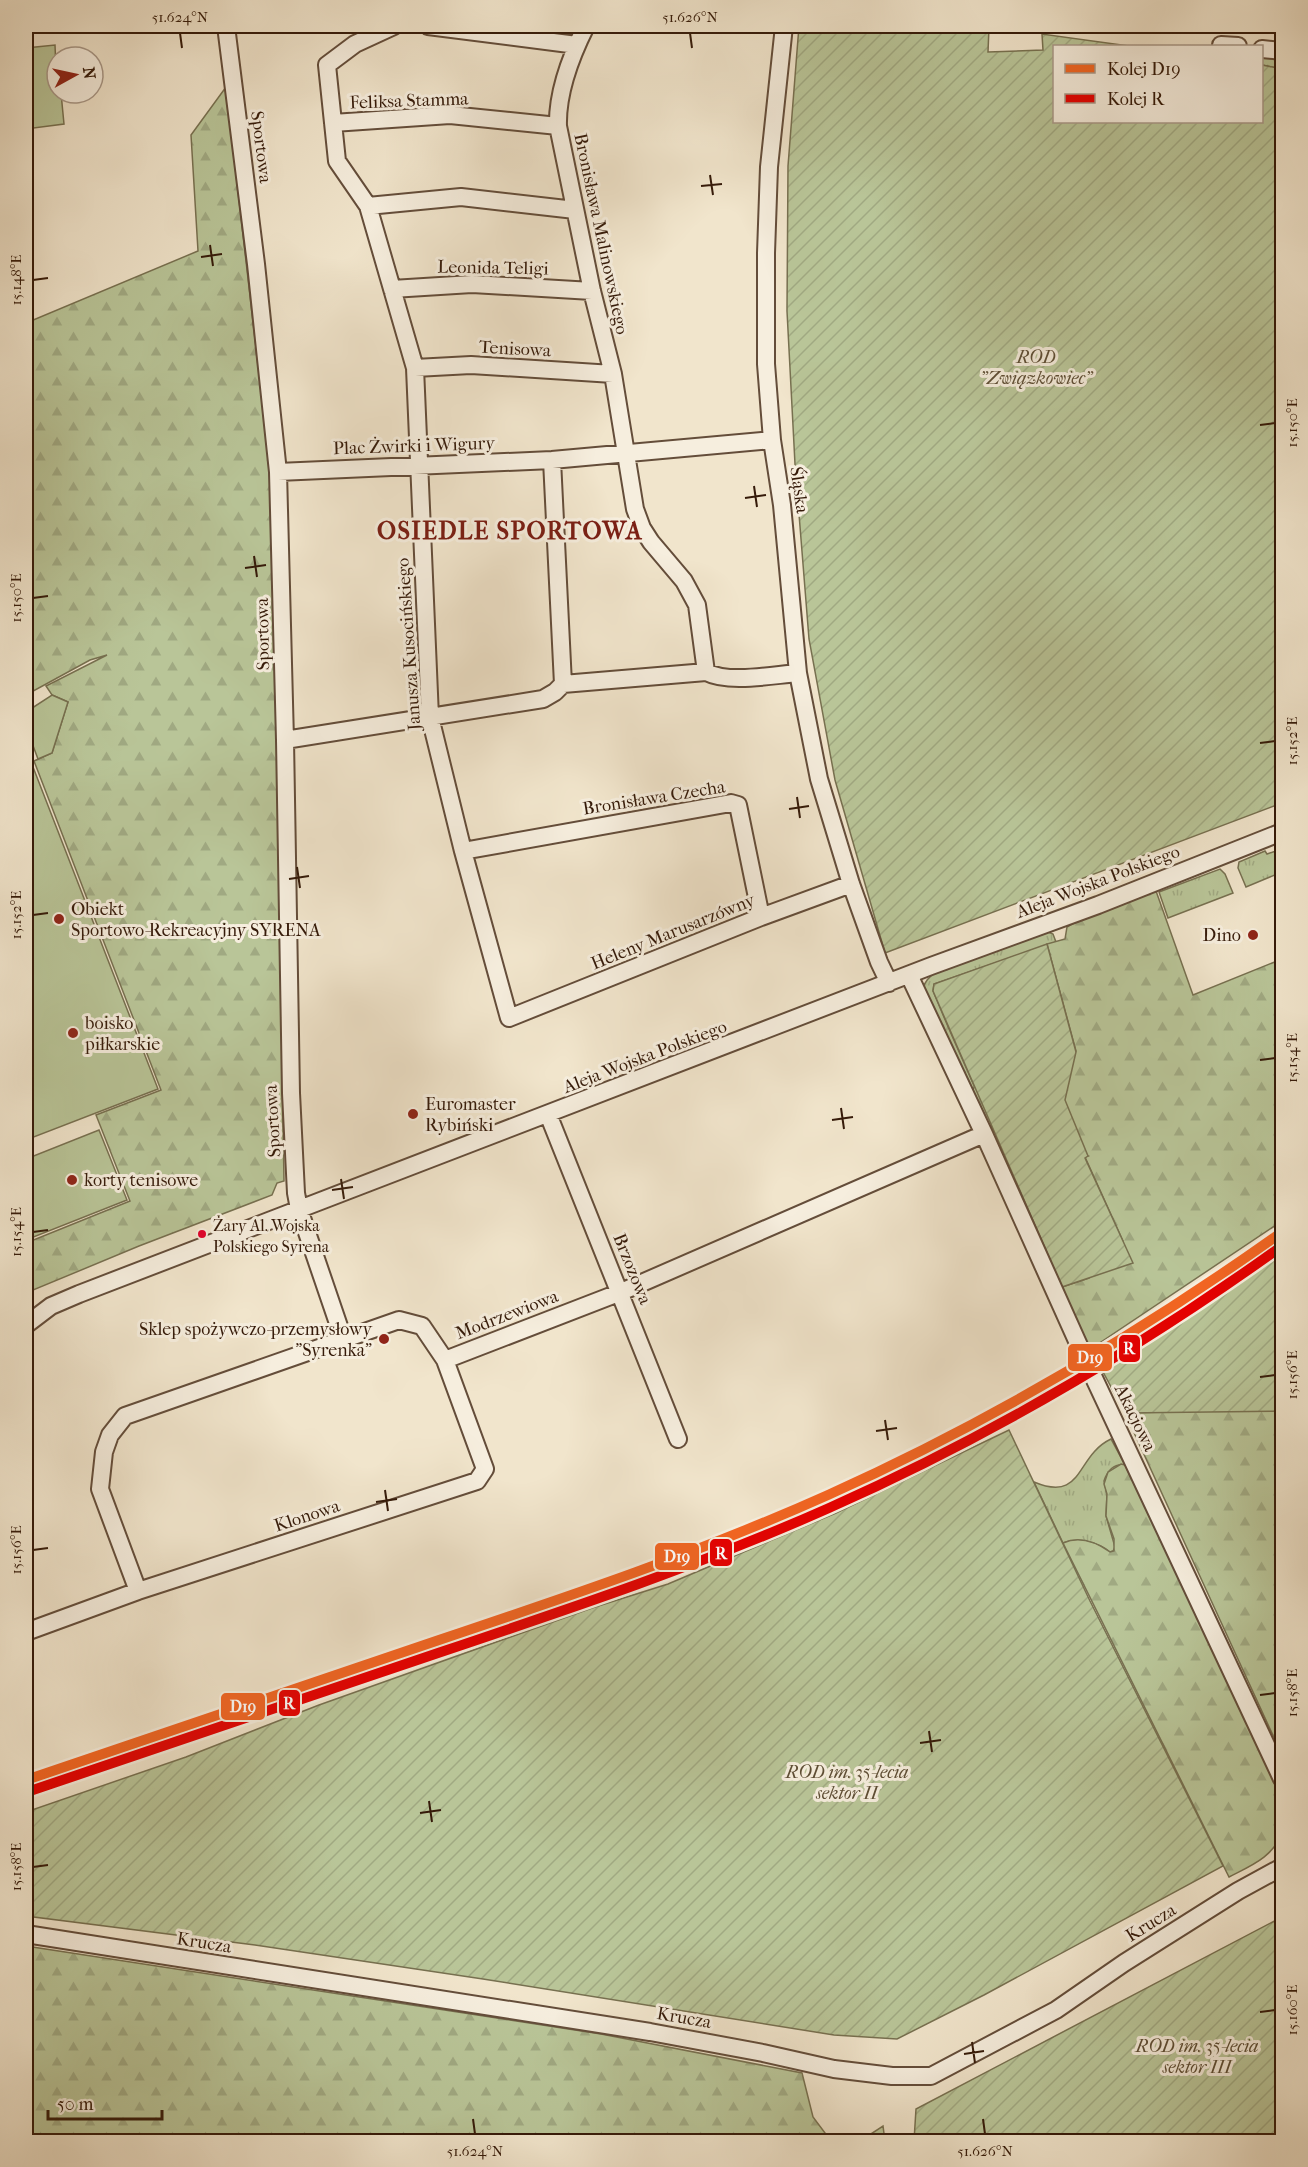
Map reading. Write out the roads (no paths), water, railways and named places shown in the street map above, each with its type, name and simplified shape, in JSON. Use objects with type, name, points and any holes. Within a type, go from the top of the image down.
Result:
[{"type":"street","name":"Sportowa","points":[[226,26],[256,264],[278,472],[291,1093],[298,1209],[344,1338]]},
{"type":"street","name":"Janusza Kusocińskiego","points":[[394,26],[355,44],[327,64],[337,161],[369,206],[415,368],[430,717],[463,851],[509,1018]]},
{"type":"street","points":[[428,26],[577,45]]},
{"type":"street","name":"Bronisława Malinowskiego","points":[[586,26],[577,45],[557,108],[558,126],[592,291],[613,374],[635,509],[642,528],[651,542],[684,581],[697,605],[706,672]]},
{"type":"street","name":"Śląska","points":[[784,26],[769,166],[766,253],[766,364],[772,440],[782,505],[798,673],[819,779],[851,884],[879,962],[889,983]]},
{"type":"street","points":[[1263,49],[1282,51]]},
{"type":"street","name":"Feliksa Stamma","points":[[333,123],[450,115],[558,126]]},
{"type":"street","points":[[369,206],[461,197],[575,210]]},
{"type":"street","name":"Leonida Teligi","points":[[392,289],[472,284],[592,291]]},
{"type":"street","name":"Tenisowa","points":[[415,368],[471,365],[613,374]]},
{"type":"street","name":"Plac Żwirki i Wigury","points":[[278,472],[552,460],[772,440]]},
{"type":"street","points":[[552,460],[563,684]]},
{"type":"street","points":[[285,740],[543,699],[563,684],[706,672],[716,677],[728,678],[798,673]]},
{"type":"street","name":"Bronisława Czecha","points":[[463,851],[731,802],[738,806],[761,917]]},
{"type":"street","name":"Aleja Wojska Polskiego","points":[[26,1325],[51,1306],[79,1294],[1282,832]]},
{"type":"street","name":"Heleny Marusarzówny","points":[[509,1018],[761,917],[851,884]]},
{"type":"street","name":"Akacjowa","points":[[909,975],[984,1134],[1086,1361],[1282,1779]]},
{"type":"street","name":"Brzozowa","points":[[548,1114],[678,1439]]},
{"type":"street","name":"Modrzewiowa","points":[[138,1591],[100,1489],[104,1452],[110,1435],[125,1416],[399,1320],[422,1326],[445,1360],[621,1292],[984,1134]]},
{"type":"street","name":"Klonowa","points":[[26,1632],[138,1591],[477,1481],[485,1469],[445,1360]]},
{"type":"street","name":"Krucza","points":[[26,1934],[650,2032],[834,2069],[892,2076],[931,2076],[1056,2010],[1238,1891],[1282,1868]]},
{"type":"rail line","name":"D19","points":[[26,1780],[586,1590],[780,1516],[946,1438],[1061,1375],[1173,1306],[1282,1232]]},
{"type":"rail line","name":"R","points":[[30,1791],[588,1602],[734,1548],[829,1508],[889,1481],[1062,1389],[1174,1320],[1282,1246]]},
{"type":"place","name":"Obiekt Sportowo-Rekreacyjny SYRENA","points":[[59,919]]},
{"type":"place","name":"Dino","points":[[1253,935]]},
{"type":"place","name":"boisko piłkarskie","points":[[73,1033]]},
{"type":"place","name":"Euromaster Rybiński","points":[[413,1114]]},
{"type":"place","name":"korty tenisowe","points":[[72,1180]]},
{"type":"place","name":"Żary Al. Wojska Polskiego Syrena","points":[[202,1234]]},
{"type":"place","name":"Sklep spożywczo-przemysłowy \"Syrenka\"","points":[[384,1339]]},
{"type":"district","name":"OSIEDLE SPORTOWA","points":[[510,531]]},
{"type":"park label","name":"ROD \"Związkowiec\"","points":[[1036,367]]},
{"type":"park label","name":"ROD im. 35-lecia sektor II","points":[[847,1782]]},
{"type":"park label","name":"ROD im. 35-lecia sektor III","points":[[1197,2056]]}]
